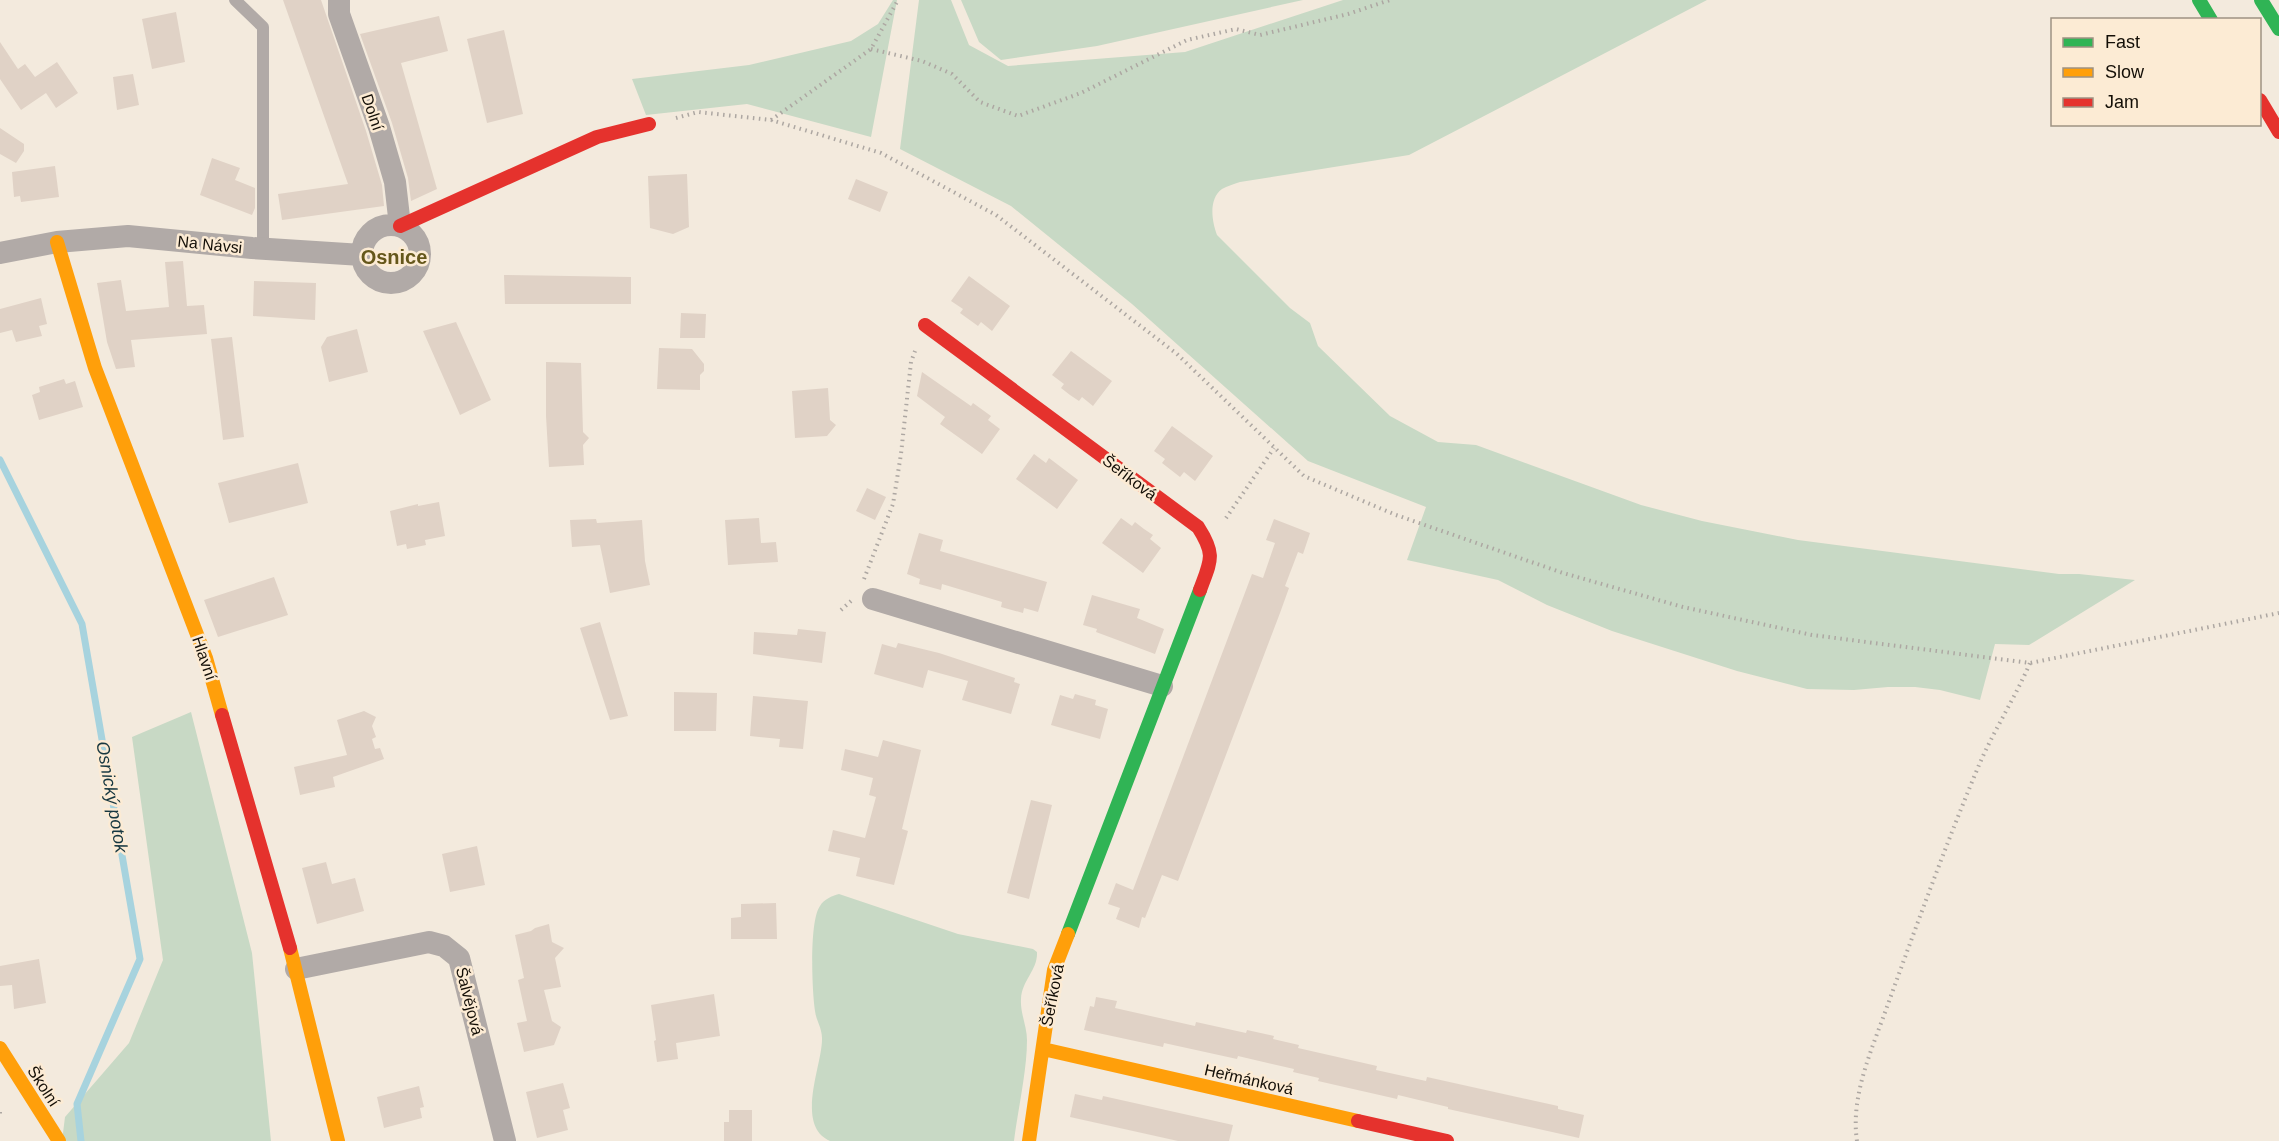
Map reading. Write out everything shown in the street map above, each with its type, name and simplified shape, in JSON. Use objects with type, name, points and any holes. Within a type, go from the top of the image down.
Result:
[{"type":"main road","points":[[2199,0],[2210,18]]},
{"type":"main road","points":[[2261,0],[2279,29]]},
{"type":"main road","points":[[2261,103],[2279,132]]},
{"type":"main road","points":[[400,226],[597,137],[649,124]]},
{"type":"main road","name":"Hlavní","points":[[57,242],[95,368],[206,658],[296,969],[338,1141]]},
{"type":"main road","name":"Šeříková","points":[[925,325],[1198,527],[1208,543],[1211,560],[1054,970],[1029,1141]]},
{"type":"main road","name":"Školní","points":[[0,1048],[59,1141]]},
{"type":"main road","name":"Heřmánková","points":[[1043,1049],[1447,1141]]},
{"type":"street","name":"Dolní","points":[[339,0],[339,14],[378,127],[394,182],[400,226]]},
{"type":"street","points":[[382,226],[400,226],[415,238],[419,248],[417,267],[411,275],[402,280],[383,282],[368,272],[364,264],[362,255],[367,237],[382,226]]},
{"type":"street","name":"Na Návsi","points":[[57,242],[128,236],[263,249],[362,255]]},
{"type":"street","points":[[0,253],[57,242]]},
{"type":"street","points":[[868,592],[1162,686]]},
{"type":"street","name":"Šalvějová","points":[[296,969],[429,942],[444,946],[459,958],[504,1141]]},
{"type":"lane","points":[[235,0],[263,27],[263,249]]},
{"type":"path","points":[[771,120],[871,49],[898,0]]},
{"type":"path","points":[[871,49],[922,61],[952,74],[980,102],[1018,116],[1081,93],[1188,40],[1236,29],[1260,35],[1348,14],[1390,0]]},
{"type":"path","points":[[649,124],[698,112],[771,120],[881,153],[996,215],[1177,354],[1304,476],[1396,515],[1563,573],[1683,607],[1812,635],[2030,663],[2279,613]]},
{"type":"path","points":[[868,592],[893,504],[911,362],[925,325]]},
{"type":"path","points":[[1208,543],[1274,448]]},
{"type":"path","points":[[1857,1141],[1855,1126],[1857,1104],[1868,1061],[1921,912],[1980,762],[2018,691],[2030,663]]},
{"type":"green space","points":[[893,0],[897,0],[871,137],[747,104],[646,115],[632,79],[749,65],[851,41],[878,24]]},
{"type":"green space","points":[[919,0],[951,0],[969,45],[1008,66],[1185,52],[1343,0],[1707,0],[1409,155],[1240,182],[1224,188],[1218,193],[1213,205],[1217,235],[1290,308],[1310,323],[1318,346],[1390,416],[1438,442],[1476,445],[1641,505],[1702,521],[1798,540],[2059,574],[2135,580],[2029,645],[1995,644],[1980,700],[1940,690],[1915,687],[1854,690],[1807,689],[1737,671],[1612,631],[1547,605],[1498,580],[1407,560],[1426,507],[1308,461],[1132,304],[1011,206],[900,149]]},
{"type":"green space","points":[[961,0],[1303,0],[1097,46],[1001,60],[979,42]]},
{"type":"green space","points":[[191,712],[252,953],[271,1141],[62,1141],[65,1117],[129,1043],[163,960],[132,737]]},
{"type":"green space","points":[[839,894],[958,934],[1033,949],[1037,952],[1035,964],[1024,986],[1021,999],[1027,1035],[1027,1052],[1014,1141],[830,1141],[819,1133],[814,1122],[812,1108],[822,1038],[814,1001],[812,973],[814,926],[820,906],[826,900]]},
{"type":"building","points":[[283,0],[321,0],[366,131],[382,185],[384,206],[282,220],[278,194],[348,184]]},
{"type":"building","points":[[176,12],[185,62],[152,69],[142,19]]},
{"type":"building","points":[[439,16],[448,51],[401,63],[437,189],[411,201],[408,178],[392,123],[360,34]]},
{"type":"building","points":[[504,30],[523,114],[487,123],[467,39]]},
{"type":"building","points":[[0,42],[18,69],[25,64],[35,77],[57,62],[78,93],[56,108],[46,93],[21,110],[0,79]]},
{"type":"building","points":[[133,74],[139,105],[117,110],[113,77]]},
{"type":"building","points":[[0,128],[24,144],[24,151],[16,163],[0,154]]},
{"type":"building","points":[[212,158],[240,168],[235,180],[255,188],[255,208],[252,215],[200,195]]},
{"type":"building","points":[[55,166],[59,197],[21,202],[20,196],[14,197],[12,172]]},
{"type":"building","points":[[687,174],[689,227],[673,234],[650,228],[648,176]]},
{"type":"building","points":[[856,179],[888,192],[880,212],[848,199]]},
{"type":"building","points":[[183,261],[187,306],[204,305],[207,334],[131,340],[135,367],[116,369],[107,342],[97,283],[121,280],[126,311],[169,307],[165,262]]},
{"type":"building","points":[[504,275],[631,277],[631,304],[505,304]]},
{"type":"building","points":[[969,276],[1010,306],[992,331],[981,322],[978,326],[960,313],[963,309],[951,301]]},
{"type":"building","points":[[254,281],[316,283],[315,320],[253,316]]},
{"type":"building","points":[[41,298],[47,324],[39,326],[42,336],[16,342],[12,330],[0,333],[0,309]]},
{"type":"building","points":[[681,313],[706,314],[705,338],[680,338]]},
{"type":"building","points":[[456,322],[491,400],[460,415],[423,331]]},
{"type":"building","points":[[357,329],[368,372],[329,382],[321,347],[327,337]]},
{"type":"building","points":[[232,337],[244,437],[223,440],[211,339]]},
{"type":"building","points":[[659,348],[692,349],[704,364],[704,371],[700,375],[700,390],[657,389]]},
{"type":"building","points":[[1071,351],[1112,381],[1093,406],[1082,397],[1079,401],[1070,395],[1061,388],[1064,384],[1052,375]]},
{"type":"building","points":[[546,362],[581,363],[583,432],[589,438],[583,445],[584,465],[549,467]]},
{"type":"building","points":[[922,372],[971,406],[973,403],[991,416],[988,420],[1000,429],[982,454],[940,424],[945,417],[917,396]]},
{"type":"building","points":[[64,379],[66,384],[75,381],[83,407],[39,420],[32,395],[40,392],[39,387]]},
{"type":"building","points":[[828,388],[830,420],[836,425],[827,436],[795,438],[792,391]]},
{"type":"building","points":[[1172,426],[1213,456],[1195,481],[1184,472],[1180,477],[1162,463],[1165,459],[1154,451]]},
{"type":"building","points":[[1034,454],[1046,463],[1049,458],[1078,480],[1057,509],[1016,479]]},
{"type":"building","points":[[298,463],[308,503],[229,523],[218,483]]},
{"type":"building","points":[[867,488],[886,497],[875,520],[856,511]]},
{"type":"building","points":[[439,502],[445,536],[425,540],[426,545],[407,549],[406,544],[397,546],[390,511],[418,504],[418,506]]},
{"type":"building","points":[[759,518],[761,543],[776,542],[778,562],[728,565],[725,520]]},
{"type":"building","points":[[1121,518],[1132,526],[1135,522],[1153,535],[1150,539],[1161,548],[1143,573],[1102,543]]},
{"type":"building","points":[[596,519],[597,523],[642,520],[645,561],[650,585],[610,593],[600,545],[572,547],[570,520]]},
{"type":"building","points":[[1274,519],[1310,533],[1303,554],[1298,552],[1285,586],[1289,588],[1280,613],[1178,881],[1162,875],[1139,928],[1116,919],[1120,908],[1108,904],[1116,883],[1133,890],[1252,574],[1263,578],[1275,543],[1266,540]]},
{"type":"building","points":[[919,533],[943,540],[940,551],[1047,582],[1038,612],[1024,608],[1023,613],[1001,607],[1002,602],[942,584],[941,590],[919,584],[920,579],[907,574]]},
{"type":"building","points":[[274,577],[288,615],[218,637],[204,600]]},
{"type":"building","points":[[1092,595],[1140,609],[1137,618],[1164,629],[1155,654],[1083,625]]},
{"type":"building","points":[[600,622],[628,716],[610,720],[580,628]]},
{"type":"building","points":[[798,629],[826,632],[822,663],[753,654],[754,632],[797,635]]},
{"type":"building","points":[[898,643],[939,653],[1015,678],[1014,682],[1020,684],[1011,714],[962,700],[968,681],[928,670],[923,688],[874,674],[882,644],[896,648]]},
{"type":"building","points":[[674,692],[717,693],[716,731],[674,731]]},
{"type":"building","points":[[1075,694],[1096,700],[1095,705],[1108,709],[1100,739],[1051,725],[1060,695],[1073,699]]},
{"type":"building","points":[[753,696],[808,701],[803,749],[779,747],[780,739],[750,736]]},
{"type":"building","points":[[364,711],[376,717],[372,726],[376,737],[372,739],[375,749],[380,748],[384,759],[333,777],[335,787],[300,795],[294,767],[347,755],[337,720]]},
{"type":"building","points":[[883,740],[921,750],[902,829],[908,831],[894,885],[856,876],[860,858],[828,851],[833,830],[865,838],[876,797],[869,795],[873,778],[841,770],[845,749],[878,757]]},
{"type":"building","points":[[1031,800],[1052,805],[1029,899],[1007,893]]},
{"type":"building","points":[[477,846],[485,885],[450,892],[442,854]]},
{"type":"building","points":[[326,862],[332,884],[355,878],[364,911],[317,924],[302,868]]},
{"type":"building","points":[[776,903],[777,939],[731,939],[731,918],[741,917],[741,904]]},
{"type":"building","points":[[549,924],[552,942],[564,948],[555,958],[561,987],[544,990],[552,1021],[561,1027],[554,1045],[524,1052],[517,1023],[527,1021],[518,980],[524,978],[515,935]]},
{"type":"building","points":[[39,959],[46,1003],[14,1009],[12,985],[0,986],[0,966]]},
{"type":"building","points":[[714,994],[720,1036],[676,1043],[678,1059],[657,1062],[651,1005]]},
{"type":"building","points":[[1096,997],[1117,1001],[1115,1008],[1195,1026],[1196,1022],[1246,1033],[1247,1030],[1274,1036],[1273,1039],[1299,1045],[1298,1048],[1377,1066],[1376,1070],[1426,1081],[1427,1077],[1558,1106],[1558,1109],[1584,1115],[1579,1138],[1448,1109],[1448,1107],[1398,1095],[1397,1099],[1318,1081],[1319,1078],[1293,1072],[1294,1069],[1238,1056],[1237,1059],[1164,1043],[1163,1047],[1084,1030],[1090,1006],[1094,1007]]},
{"type":"building","points":[[563,1083],[570,1108],[563,1110],[568,1130],[537,1138],[526,1092]]},
{"type":"building","points":[[419,1086],[424,1107],[420,1108],[422,1118],[384,1128],[377,1097]]},
{"type":"building","points":[[1075,1094],[1102,1100],[1103,1096],[1233,1125],[1229,1141],[1178,1141],[1070,1117]]},
{"type":"building","points":[[729,1110],[752,1110],[752,1141],[724,1141],[724,1122],[729,1122]]},
{"type":"waterway","name":"Osnický potok","points":[[0,460],[82,624],[140,959],[77,1104],[81,1141]]},
{"type":"traffic: fast","points":[[2199,0],[2210,18]]},
{"type":"traffic: fast","points":[[2261,0],[2279,29]]},
{"type":"traffic: fast","points":[[1068,934],[1200,590]]},
{"type":"traffic: slow","points":[[57,242],[95,368],[206,658],[222,715]]},
{"type":"traffic: slow","points":[[1029,1141],[1054,970],[1068,934]]},
{"type":"traffic: slow","points":[[290,948],[338,1141]]},
{"type":"traffic: slow","points":[[0,1048],[59,1141]]},
{"type":"traffic: slow","points":[[1043,1049],[1358,1121]]},
{"type":"traffic: jam","points":[[2261,102],[2279,132]]},
{"type":"traffic: jam","points":[[400,226],[597,137],[649,124]]},
{"type":"traffic: jam","points":[[925,325],[1198,527],[1207,544],[1210,558],[1200,590]]},
{"type":"traffic: jam","points":[[222,715],[290,948]]},
{"type":"traffic: jam","points":[[1358,1121],[1447,1141]]},
{"type":"district","name":"Osnice","points":[[394,257]]}]
